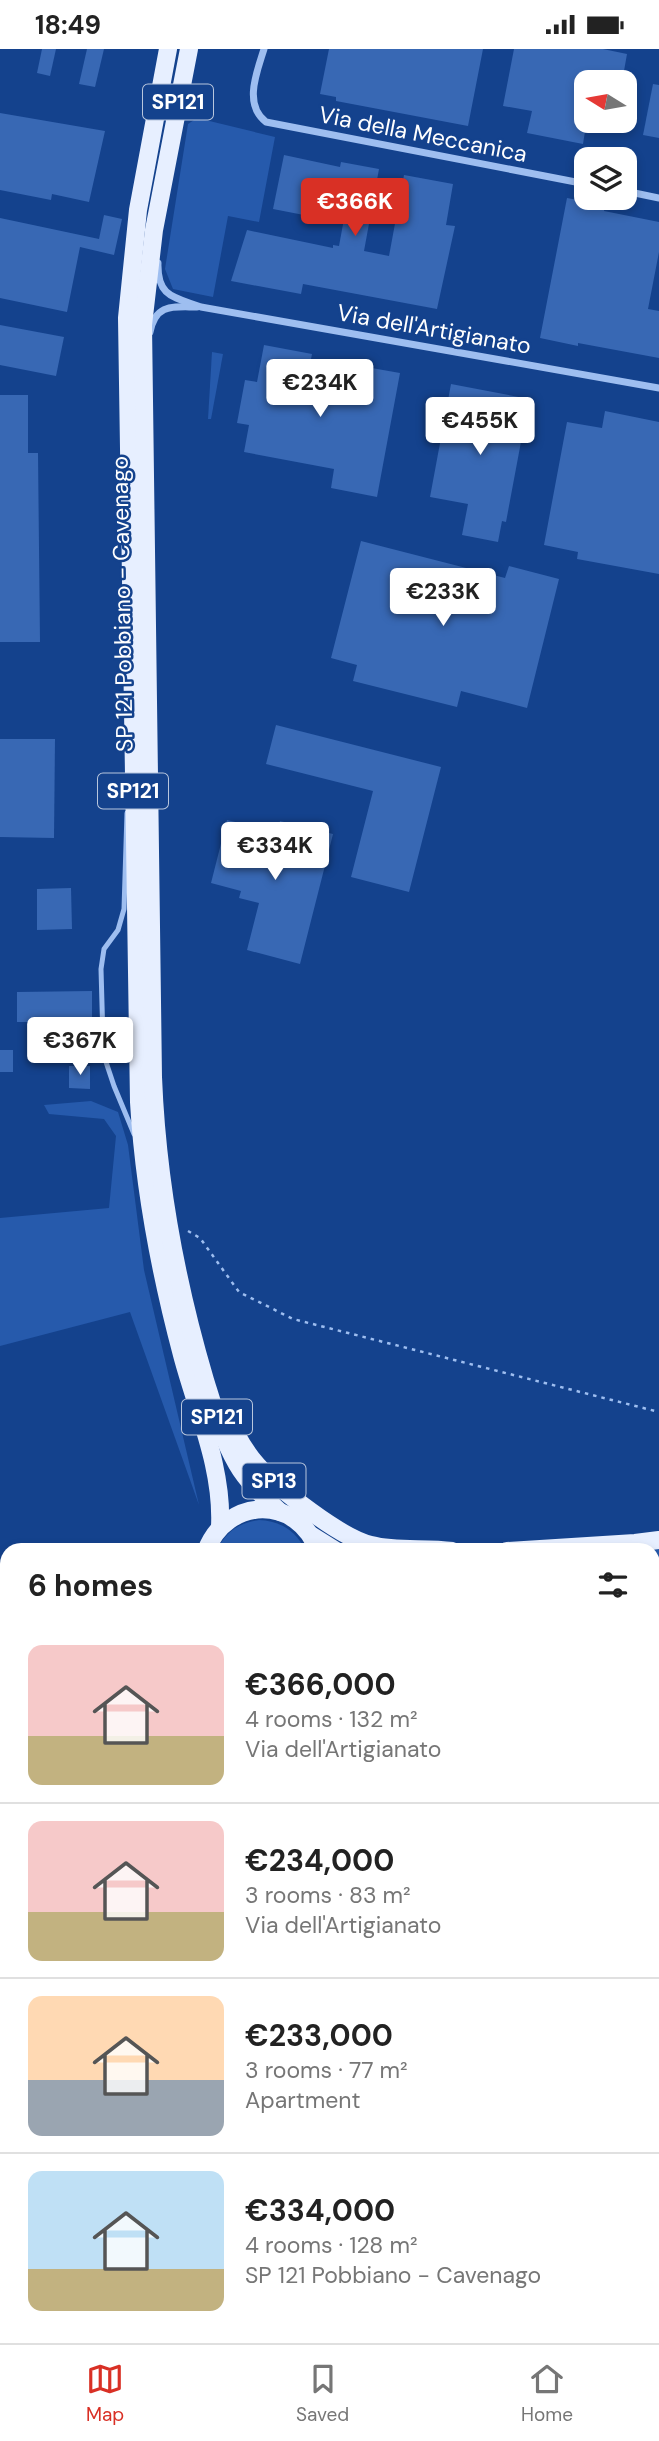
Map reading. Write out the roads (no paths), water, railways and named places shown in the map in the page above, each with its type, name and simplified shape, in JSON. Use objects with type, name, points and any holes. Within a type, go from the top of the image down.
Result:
[{"type":"main road","name":"SP 121 Pobbiano - Cavenago","points":[[169,49],[138,210],[127,318],[139,1102],[154,1232],[174,1324],[218,1479],[220,1527]]},
{"type":"main road","name":"SP 121 Pobbiano - Cavenago","points":[[189,49],[168,155],[144,302],[153,1077],[157,1143],[168,1218],[186,1306],[226,1443],[243,1474],[279,1512],[299,1522],[315,1543]]},
{"type":"main road","name":"SP13","points":[[186,1306],[198,1331],[226,1413],[253,1459],[268,1475],[329,1525],[365,1543]]},
{"type":"main road","points":[[211,1543],[220,1527],[246,1511],[265,1509],[279,1512]]},
{"type":"main road","points":[[635,1543],[659,1540]]},
{"type":"street","name":"Via della Meccanica","points":[[264,49],[253,98],[257,113],[266,122],[574,182]]},
{"type":"street","name":"Via dell'Artigianato","points":[[168,155],[159,277],[164,291],[168,294],[201,307],[659,388]]},
{"type":"street","points":[[637,193],[659,198]]},
{"type":"street","name":"Via dell'Artigianato","points":[[143,392],[150,333],[156,315],[166,309],[201,307]]},
{"type":"lane","points":[[133,779],[125,831],[124,909],[118,930],[104,949],[101,969],[106,1062],[143,1154]]}]
